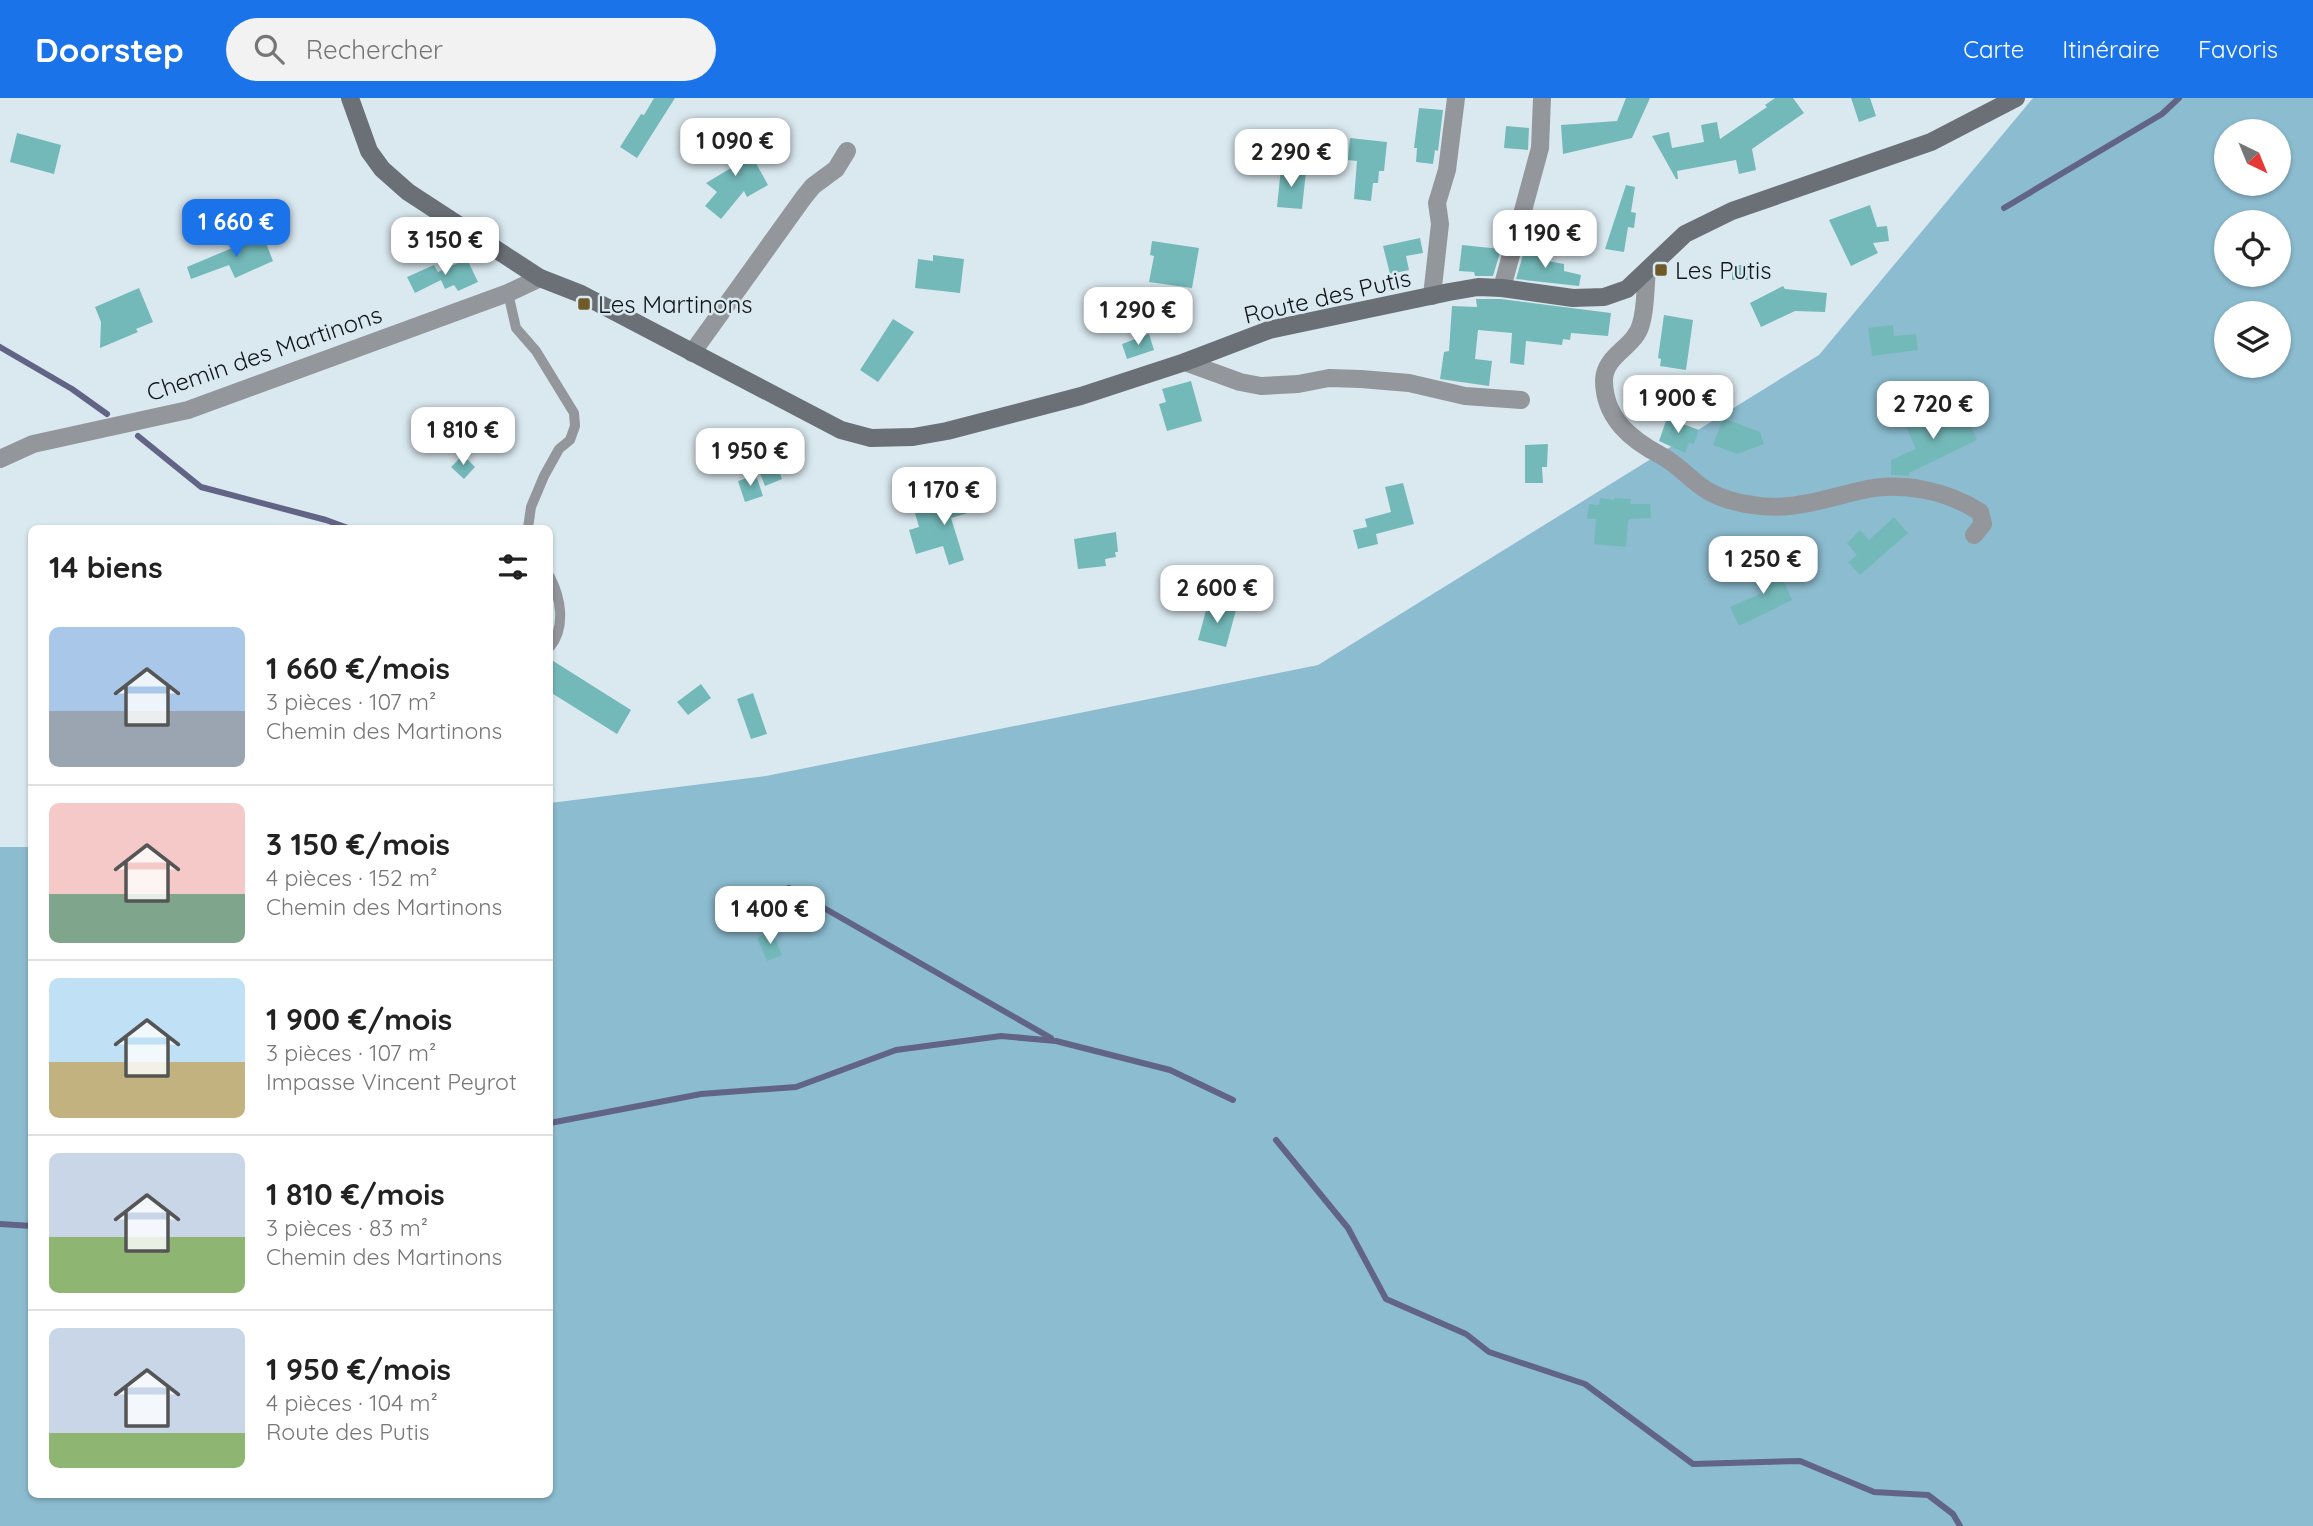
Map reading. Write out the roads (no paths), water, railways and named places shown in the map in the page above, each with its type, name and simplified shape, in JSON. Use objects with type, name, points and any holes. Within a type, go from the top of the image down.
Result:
[{"type":"street","name":"Route des Putis","points":[[349,98],[369,151],[382,169],[408,192],[540,278],[581,294],[841,430],[871,438],[912,437],[947,432],[1081,396],[1185,362],[1269,330],[1478,287],[1573,298],[1604,298],[1627,289],[1685,234],[1732,211],[1931,142],[2017,98]]},
{"type":"street","points":[[1432,296],[1440,224],[1437,204],[1447,170],[1456,98]]},
{"type":"street","points":[[1502,288],[1540,148],[1542,98]]},
{"type":"street","points":[[692,353],[804,197],[813,186],[836,169],[847,151]]},
{"type":"street","points":[[1647,271],[1641,324],[1635,337],[1611,360],[1605,370],[1604,382],[1610,410],[1631,438],[1672,462],[1707,490],[1729,501],[1757,506],[1805,505],[1864,489],[1890,486],[1923,490],[1964,502],[1980,512],[1983,524],[1973,535]]},
{"type":"street","name":"Chemin des Martinons","points":[[0,459],[33,444],[188,410],[508,293],[540,278]]},
{"type":"street","points":[[1185,362],[1240,382],[1261,386],[1298,384],[1329,378],[1361,379],[1409,383],[1465,396],[1521,400]]},
{"type":"lane","points":[[508,293],[516,328],[536,351],[574,413],[575,426],[569,440],[559,449],[544,476],[531,507],[528,525]]},
{"type":"lane","points":[[553,584],[561,618],[558,635],[553,642]]},
{"type":"waterway","points":[[2004,208],[2162,114],[2179,98]]},
{"type":"waterway","points":[[0,347],[72,389],[107,414]]},
{"type":"waterway","points":[[138,436],[201,487],[340,525]]},
{"type":"waterway","points":[[789,888],[1051,1038]]},
{"type":"waterway","points":[[553,1122],[701,1094],[796,1087],[896,1050],[1001,1036],[1056,1041],[1170,1070],[1233,1100]]},
{"type":"waterway","points":[[1276,1140],[1348,1228],[1386,1299],[1466,1334],[1489,1352],[1585,1384],[1693,1464],[1800,1461],[1874,1492],[1928,1495],[1953,1514],[1960,1526]]},
{"type":"waterway","points":[[0,1224],[28,1226]]},
{"type":"place","name":"Les Putis","points":[[1661,270]]},
{"type":"place","name":"Les Martinons","points":[[584,304]]}]
